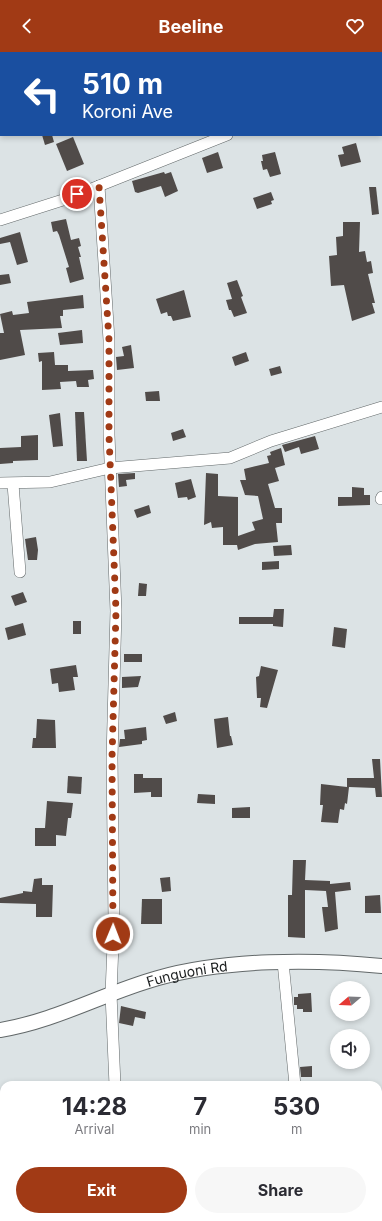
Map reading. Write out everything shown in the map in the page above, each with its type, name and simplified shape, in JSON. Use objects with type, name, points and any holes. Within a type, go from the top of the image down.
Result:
[{"type":"street","points":[[0,220],[66,199],[224,136]]},
{"type":"street","points":[[99,186],[109,340],[110,468],[116,611],[112,758],[114,919],[111,994],[115,1081]]},
{"type":"street","points":[[0,483],[13,484],[50,482],[110,468],[230,458],[271,441],[382,407]]},
{"type":"street","points":[[13,484],[20,572]]},
{"type":"street","points":[[283,962],[295,1081]]},
{"type":"street","name":"Funguoni Rd","points":[[0,1030],[40,1022],[111,994],[158,978],[190,971],[283,962],[382,966]]},
{"type":"building","points":[[42,136],[52,136],[54,142],[45,145]]},
{"type":"building","points":[[73,137],[84,164],[67,171],[56,144]]},
{"type":"building","points":[[356,143],[361,162],[341,167],[338,155],[344,154],[342,147]]},
{"type":"building","points":[[218,152],[223,168],[207,173],[202,158]]},
{"type":"building","points":[[275,152],[281,174],[270,177],[267,169],[263,170],[261,161],[263,161],[262,155]]},
{"type":"building","points":[[164,172],[165,174],[171,172],[178,191],[165,197],[161,186],[138,193],[135,192],[132,181]]},
{"type":"building","points":[[369,187],[376,187],[379,214],[372,215]]},
{"type":"building","points":[[271,192],[274,200],[271,201],[272,204],[257,209],[253,198]]},
{"type":"building","points":[[66,219],[71,240],[79,238],[81,246],[78,247],[81,257],[79,257],[84,279],[70,283],[66,268],[69,267],[59,235],[57,231],[53,232],[51,222]]},
{"type":"building","points":[[343,222],[360,222],[359,252],[365,251],[367,262],[371,261],[373,273],[368,274],[375,303],[372,303],[375,313],[352,321],[344,285],[331,286],[329,256],[337,255],[336,237],[343,236]]},
{"type":"building","points":[[20,232],[28,262],[17,265],[10,242],[0,244],[0,238]]},
{"type":"building","points":[[9,274],[11,283],[0,285],[0,275]]},
{"type":"building","points":[[237,280],[247,313],[234,317],[231,310],[229,310],[226,300],[232,299],[227,283]]},
{"type":"building","points":[[184,290],[191,317],[173,321],[171,316],[168,316],[167,312],[161,314],[156,299]]},
{"type":"building","points":[[83,295],[84,308],[63,310],[63,316],[60,316],[62,328],[20,330],[25,355],[0,360],[0,333],[4,333],[0,314],[12,311],[13,315],[29,313],[27,302]]},
{"type":"building","points":[[82,330],[83,343],[60,345],[58,333]]},
{"type":"building","points":[[131,345],[134,368],[117,370],[116,357],[124,356],[122,347]]},
{"type":"building","points":[[54,352],[55,365],[68,365],[68,371],[93,370],[94,379],[88,380],[89,387],[77,387],[76,381],[60,382],[61,389],[42,390],[42,361],[39,362],[38,353]]},
{"type":"building","points":[[246,352],[249,361],[235,366],[232,357]]},
{"type":"building","points":[[280,366],[282,373],[271,376],[269,369]]},
{"type":"building","points":[[159,391],[160,401],[146,401],[145,392]]},
{"type":"building","points":[[75,412],[84,412],[87,461],[77,461]]},
{"type":"building","points":[[60,413],[63,446],[53,447],[49,415]]},
{"type":"building","points":[[183,429],[186,437],[173,441],[171,433]]},
{"type":"building","points":[[38,435],[38,460],[13,461],[13,463],[0,464],[0,448],[21,447],[21,436]]},
{"type":"building","points":[[315,436],[319,449],[301,454],[299,447],[285,452],[282,445]]},
{"type":"building","points":[[281,448],[285,465],[275,468],[279,481],[268,484],[275,508],[282,508],[282,523],[276,523],[278,542],[255,544],[238,550],[237,545],[223,545],[223,527],[212,528],[211,522],[204,525],[206,473],[218,474],[218,496],[238,497],[238,536],[255,530],[252,522],[263,519],[258,496],[245,495],[240,480],[246,480],[244,469],[269,463],[267,456],[271,455],[270,452]]},
{"type":"building","points":[[135,473],[135,479],[126,480],[127,486],[119,487],[118,474]]},
{"type":"building","points":[[191,479],[196,497],[188,500],[187,497],[178,498],[175,483]]},
{"type":"building","points":[[352,487],[364,488],[364,495],[370,495],[370,505],[338,506],[338,497],[352,497]]},
{"type":"building","points":[[149,505],[151,513],[137,518],[134,510]]},
{"type":"building","points":[[36,537],[38,550],[37,560],[28,560],[25,539]]},
{"type":"building","points":[[291,545],[292,555],[274,556],[273,546]]},
{"type":"building","points":[[279,561],[279,569],[262,570],[262,562]]},
{"type":"building","points":[[139,583],[147,584],[146,596],[138,596]]},
{"type":"building","points":[[23,592],[27,602],[15,606],[11,596]]},
{"type":"building","points":[[274,609],[284,609],[283,627],[273,626],[273,624],[239,624],[239,617],[273,617]]},
{"type":"building","points":[[73,621],[81,621],[81,634],[73,634]]},
{"type":"building","points":[[23,623],[26,635],[8,640],[5,628]]},
{"type":"building","points":[[334,627],[347,629],[345,648],[332,646]]},
{"type":"building","points":[[124,654],[142,654],[142,662],[124,662]]},
{"type":"building","points":[[76,665],[78,677],[73,677],[75,690],[59,692],[58,683],[52,684],[50,669]]},
{"type":"building","points":[[261,666],[278,670],[267,708],[260,707],[261,698],[257,698],[256,677],[259,676]]},
{"type":"building","points":[[141,676],[138,687],[122,688],[122,677]]},
{"type":"building","points":[[175,712],[177,721],[166,724],[163,716]]},
{"type":"building","points":[[228,717],[230,736],[233,745],[217,748],[214,719]]},
{"type":"building","points":[[37,719],[55,720],[56,748],[32,748],[33,738],[36,738]]},
{"type":"building","points":[[146,727],[147,740],[142,741],[142,744],[119,747],[120,739],[125,739],[124,730]]},
{"type":"building","points":[[372,759],[380,759],[382,797],[376,797],[375,788],[349,787],[347,804],[345,803],[344,810],[340,809],[338,823],[321,822],[323,805],[320,805],[321,784],[347,787],[347,778],[374,778]]},
{"type":"building","points":[[134,774],[143,774],[143,778],[162,778],[162,797],[151,797],[151,792],[134,793]]},
{"type":"building","points":[[68,776],[82,777],[81,794],[67,793]]},
{"type":"building","points":[[198,794],[215,795],[215,804],[197,803]]},
{"type":"building","points":[[47,801],[73,803],[71,818],[68,818],[66,836],[56,835],[56,846],[35,846],[35,828],[45,828]]},
{"type":"building","points":[[250,807],[250,818],[232,818],[232,808]]},
{"type":"building","points":[[293,860],[306,860],[305,880],[330,881],[330,884],[350,882],[351,890],[335,892],[338,929],[325,932],[322,907],[328,907],[326,891],[305,890],[305,938],[288,937],[288,895],[292,895]]},
{"type":"building","points":[[170,877],[171,891],[162,892],[160,878]]},
{"type":"building","points":[[42,878],[42,885],[53,885],[52,917],[36,917],[36,904],[0,903],[0,898],[23,893],[23,891],[32,892],[34,879]]},
{"type":"building","points":[[380,895],[381,913],[365,913],[365,896]]},
{"type":"building","points":[[142,899],[162,899],[162,924],[141,924]]},
{"type":"building","points":[[311,993],[312,1012],[303,1012],[303,1009],[297,1009],[297,1005],[294,1005],[294,997],[298,997],[298,994]]},
{"type":"building","points":[[121,1006],[146,1012],[145,1019],[135,1017],[133,1026],[119,1023]]},
{"type":"building","points":[[312,1066],[312,1077],[301,1077],[300,1067]]},
{"type":"route","points":[[77,194],[99,186],[109,340],[109,435],[116,611],[112,758],[113,934]]}]
